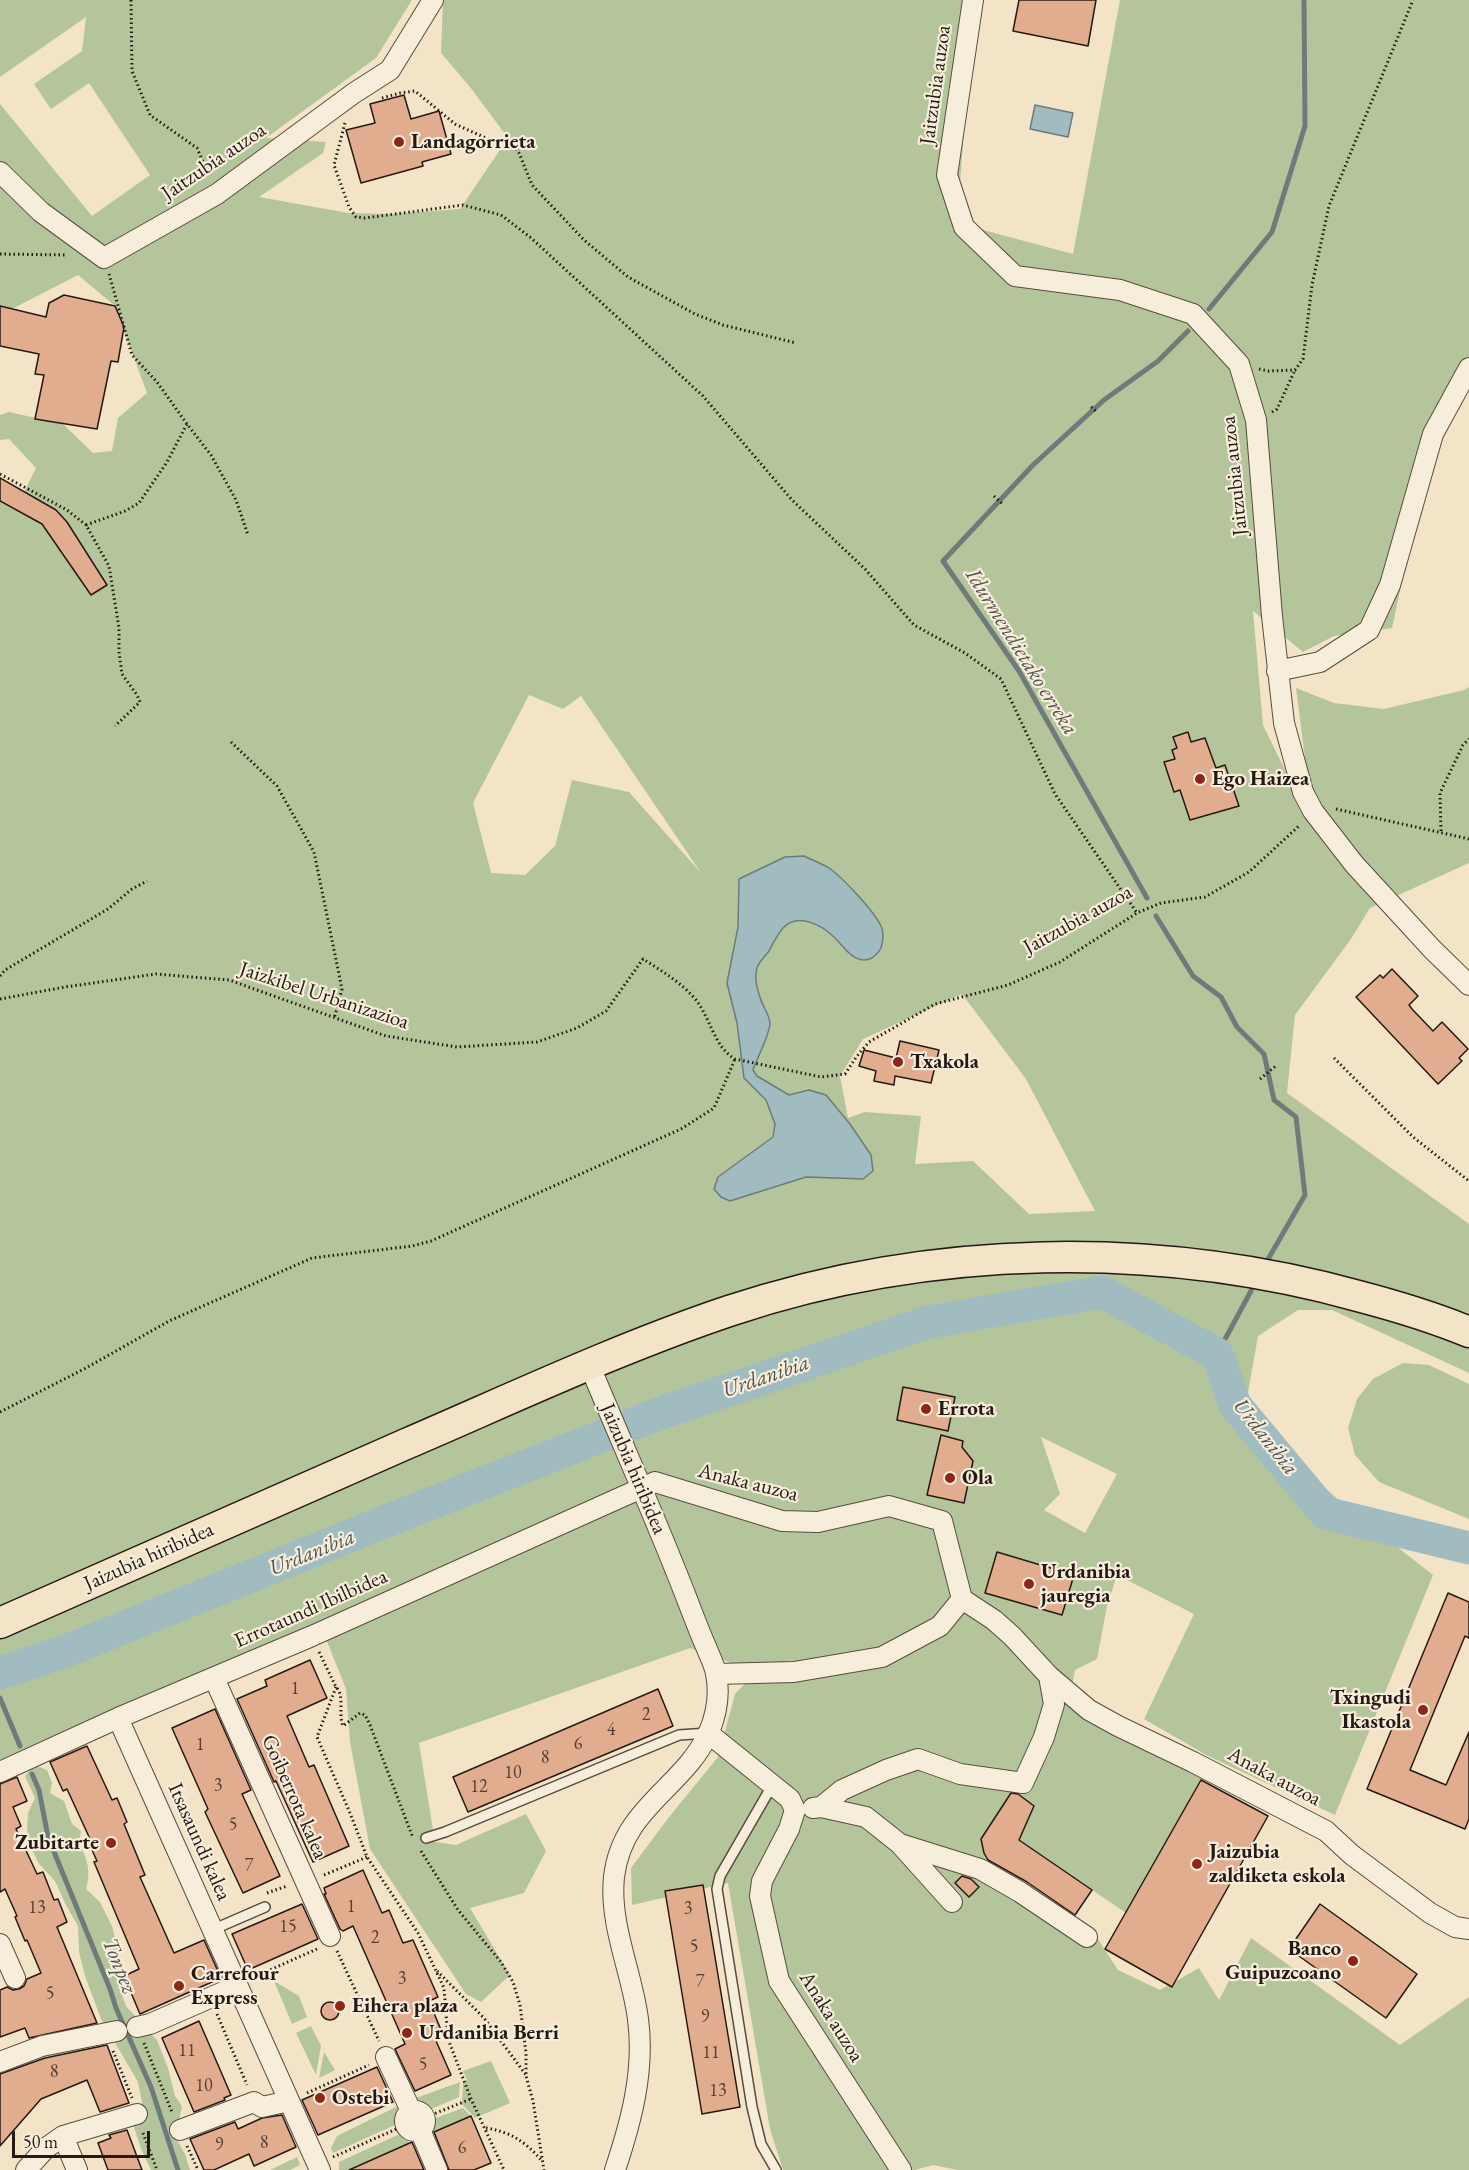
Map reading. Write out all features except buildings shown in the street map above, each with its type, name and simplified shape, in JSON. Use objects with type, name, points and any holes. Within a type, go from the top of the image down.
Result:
[{"type":"main road","points":[[589,1364],[732,1311],[846,1280],[907,1269],[1025,1258],[1134,1259],[1188,1263],[1257,1273],[1327,1288],[1392,1306],[1469,1332]]},
{"type":"main road","name":"Jaizubia hiribidea","points":[[0,1623],[589,1364]]},
{"type":"street","name":"Jaitzubia auzoa","points":[[104,258],[217,194],[354,93],[390,70],[433,0]]},
{"type":"street","name":"Jaitzubia auzoa","points":[[973,0],[947,176],[964,227],[1015,276],[1120,290],[1193,314],[1239,364],[1256,420],[1277,671],[1284,723],[1304,792],[1313,811],[1354,864],[1432,949],[1469,985]]},
{"type":"street","points":[[0,172],[41,212],[104,258]]},
{"type":"street","points":[[1277,671],[1320,662],[1369,630],[1390,585],[1433,434],[1469,368]]},
{"type":"street","name":"Jaizubia hiribidea","points":[[589,1364],[668,1552],[716,1674],[718,1705],[708,1733],[684,1769],[638,1816],[620,1849],[614,1876],[613,1908],[639,2021],[636,2097],[615,2170]]},
{"type":"street","name":"Anaka auzoa","points":[[641,1489],[655,1482],[782,1521],[818,1522],[889,1506],[942,1521],[962,1599],[994,1620],[1049,1676],[1089,1710],[1326,1831],[1352,1855],[1430,1913],[1455,1927],[1469,1929]]},
{"type":"street","name":"Errotaundi Ibilbidea","points":[[0,1772],[641,1489]]},
{"type":"street","points":[[716,1674],[794,1672],[882,1657],[940,1626],[962,1599]]},
{"type":"street","points":[[821,1807],[842,1790],[886,1770],[918,1759],[960,1773],[1023,1783],[1044,1737],[1054,1704],[1049,1676]]},
{"type":"street","name":"Goiberrota kalea","points":[[214,1678],[331,1939]]},
{"type":"street","name":"Itsasaundi kalea","points":[[118,1718],[237,1986]]},
{"type":"street","points":[[708,1733],[790,1799],[795,1810],[821,1807],[866,1817],[900,1844],[952,1902]]},
{"type":"street","name":"Anaka auzoa","points":[[795,1810],[789,1829],[762,1881],[760,1896],[779,1981],[901,2170]]},
{"type":"street","points":[[900,1844],[980,1869],[1020,1892],[1088,1937]]},
{"type":"street","points":[[0,1944],[15,1978]]},
{"type":"street","points":[[137,2027],[150,2024],[237,1986],[318,2167]]},
{"type":"street","points":[[0,2062],[42,2046],[111,2032]]},
{"type":"street","points":[[386,2057],[437,2170]]},
{"type":"street","points":[[180,2130],[254,2102],[262,2107],[289,2102]]},
{"type":"street","points":[[26,2170],[46,2148],[63,2136],[137,2114]]},
{"type":"street","points":[[63,2136],[77,2170]]},
{"type":"lane","points":[[426,1838],[679,1735],[708,1733]]},
{"type":"lane","points":[[773,1784],[720,1876],[717,1889],[752,2107],[761,2144],[776,2170]]},
{"type":"lane","points":[[212,1930],[265,1906]]},
{"type":"path","points":[[131,0],[132,71],[150,115],[197,148],[217,194]]},
{"type":"path","points":[[1256,420],[1277,409],[1295,370],[1303,359],[1312,285],[1329,206],[1413,0]]},
{"type":"path","points":[[380,99],[415,91],[455,124],[488,139],[510,142],[519,153],[532,185],[584,240],[628,277],[695,314],[723,325],[796,344]]},
{"type":"path","points":[[345,123],[334,165],[349,207],[356,217],[365,218],[463,205],[501,216],[538,244],[703,396],[792,500],[865,569],[914,625],[966,653],[1002,679],[1055,794],[1137,913]]},
{"type":"path","points":[[0,254],[104,258],[132,355],[158,382],[211,456],[236,500],[248,535]]},
{"type":"path","points":[[1239,364],[1269,371],[1295,370]]},
{"type":"path","points":[[1091,407],[1097,412]]},
{"type":"path","points":[[86,525],[125,511],[139,503],[167,462],[188,424]]},
{"type":"path","points":[[0,474],[66,510],[86,525],[109,566],[119,628],[122,674],[140,702],[115,726]]},
{"type":"path","points":[[993,496],[1004,505]]},
{"type":"path","points":[[1441,832],[1440,793],[1463,746],[1469,739]]},
{"type":"path","points":[[231,742],[277,786],[314,852],[342,989],[334,1019]]},
{"type":"path","points":[[1313,811],[1335,809],[1469,839]]},
{"type":"path","name":"Jaitzubia auzoa","points":[[735,1059],[821,1077],[845,1074],[868,1042],[935,1004],[1008,985],[1060,962],[1137,913],[1161,903],[1205,897],[1250,872],[1293,834],[1313,811]]},
{"type":"path","points":[[0,976],[5,970],[108,909],[132,889],[147,881]]},
{"type":"path","name":"Jaizkibel Urbanizazioa","points":[[0,999],[156,974],[229,980],[386,1036],[457,1047],[537,1042],[577,1028],[606,1011],[643,959],[669,975],[697,1001],[725,1053],[735,1059]]},
{"type":"path","points":[[1334,1058],[1413,1137],[1469,1181]]},
{"type":"path","points":[[0,1412],[86,1368],[169,1321],[312,1258],[412,1246],[431,1241],[681,1129],[714,1108],[735,1059]]},
{"type":"path","points":[[1260,1079],[1277,1065]]},
{"type":"path","points":[[312,1636],[339,1690],[341,1696],[339,1711],[343,1726],[360,1713],[365,1715],[415,1842]]},
{"type":"path","points":[[336,1687],[317,1737],[367,1857],[418,1933],[444,1988],[448,2040],[471,2099],[504,2170]]},
{"type":"path","points":[[420,1850],[458,1910],[501,1962],[513,1982],[520,2005],[526,2053],[526,2076],[534,2101],[544,2170]]},
{"type":"path","points":[[237,1986],[331,1939],[386,2057],[289,2102]]},
{"type":"path","points":[[434,1967],[484,2018],[526,2076]]},
{"type":"path","points":[[211,1998],[254,2102]]},
{"type":"path","points":[[137,2027],[198,2170]]},
{"type":"path","points":[[318,2167],[415,2121],[471,2099]]},
{"type":"path","points":[[486,2128],[500,2130],[523,2141],[543,2162]]},
{"type":"green space","points":[[0,0],[412,0],[376,58],[266,138],[326,142],[323,153],[259,197],[348,213],[392,214],[460,209],[508,138],[441,53],[443,0],[966,0],[970,51],[957,223],[1073,254],[1120,0],[1469,0],[1469,359],[1438,415],[1392,628],[1334,636],[1303,652],[1253,611],[1263,725],[1304,809],[1306,766],[1296,688],[1334,703],[1384,709],[1469,687],[1469,863],[1370,908],[1351,939],[1295,1015],[1287,1093],[1469,1224],[1469,1373],[1332,1310],[1298,1310],[1258,1336],[1247,1398],[1276,1443],[1345,1506],[1433,1575],[1335,1815],[1208,1756],[1144,1719],[1194,1614],[1117,1575],[1107,1606],[1097,1659],[1075,1670],[1068,1706],[1202,1778],[1126,1913],[1019,1840],[1034,1806],[1013,1791],[981,1839],[984,1853],[990,1863],[1075,1916],[1094,1933],[1118,1970],[1160,1990],[1199,1968],[1219,2000],[1251,1938],[1400,2045],[1469,1997],[1469,2170],[958,2170],[933,2165],[915,2170],[783,2170],[770,2129],[728,1883],[632,1905],[631,1868],[718,1757],[735,1694],[756,1672],[690,1648],[419,1743],[435,1842],[456,1845],[526,1814],[546,1851],[524,1893],[470,1908],[510,1975],[481,2002],[466,1994],[370,1849],[350,1742],[346,1689],[322,1629],[0,1772],[0,496],[24,492],[36,468],[9,439],[0,440],[0,415],[9,412],[63,424],[93,453],[112,451],[118,418],[147,393],[115,306],[78,275],[12,309],[0,330],[0,104],[92,216],[150,175],[89,83],[51,109],[34,84],[82,51],[86,17],[0,77]],"holes":[[[529,695],[563,709],[581,696],[701,873],[629,792],[572,780],[555,846],[525,875],[491,873],[473,803]],[[962,994],[1026,1079],[1095,1211],[1029,1214],[973,1161],[915,1164],[921,1116],[865,1112],[848,1118],[840,1076],[863,1039]],[[1041,1437],[1117,1474],[1085,1533],[1044,1510],[1060,1494]],[[1073,1575],[1061,1615],[986,1593]]]},
{"type":"green space","points":[[1403,1363],[1429,1365],[1469,1384],[1469,1519],[1379,1482],[1355,1455],[1348,1428],[1357,1399],[1373,1379]]},
{"type":"green space","points":[[34,1765],[47,1770],[52,1783],[50,1793],[64,1801],[72,1824],[81,1831],[79,1844],[85,1855],[88,1871],[86,1889],[100,1902],[112,1926],[122,1964],[118,1983],[126,2006],[157,2040],[168,2068],[175,2096],[182,2106],[176,2138],[185,2154],[190,2170],[151,2170],[141,2149],[133,2124],[142,2103],[138,2082],[101,2019],[79,1952],[78,1926],[55,1881],[39,1864],[29,1844],[28,1813],[35,1798],[25,1776]]},
{"type":"green space","points":[[274,1981],[299,1996],[307,2017],[292,2024]]},
{"type":"green space","points":[[311,2026],[321,2046],[316,2075],[296,2033]]},
{"type":"green space","points":[[324,2052],[335,2070],[319,2078]]},
{"type":"green space","points":[[491,2061],[510,2103],[475,2118],[462,2104],[463,2082],[467,2080],[463,2071]]},
{"type":"green space","points":[[460,2082],[459,2097],[429,2110],[416,2105],[413,2099]]},
{"type":"green space","points":[[400,2105],[397,2124],[333,2153],[331,2148],[337,2136]]},
{"type":"green space","points":[[463,2108],[471,2116],[434,2133],[429,2129],[433,2119]]},
{"type":"green space","points":[[404,2132],[409,2143],[349,2170],[339,2170],[339,2162]]},
{"type":"green space","points":[[297,2157],[300,2165],[290,2170],[270,2170]]},
{"type":"water","points":[[1035,105],[1073,113],[1068,137],[1030,129]]},
{"type":"water","points":[[804,856],[829,868],[865,903],[881,926],[882,945],[872,958],[860,960],[851,955],[830,933],[810,922],[796,921],[783,928],[756,970],[757,988],[770,1023],[766,1040],[753,1070],[757,1076],[789,1095],[809,1090],[826,1095],[850,1124],[871,1155],[873,1171],[863,1179],[806,1177],[730,1201],[721,1197],[714,1189],[718,1177],[773,1137],[775,1124],[766,1100],[744,1078],[737,1023],[727,983],[738,927],[739,879],[785,857]]},
{"type":"waterway","name":"Idurmendietako erreka","points":[[1209,309],[1272,232],[1305,126],[1304,0]]},
{"type":"waterway","name":"Idurmendietako erreka","points":[[1147,898],[1019,671],[943,561],[1033,465],[1104,400],[1158,361],[1188,331]]},
{"type":"waterway","name":"Idurmendietako erreka","points":[[1156,916],[1193,976],[1221,997],[1237,1027],[1264,1054],[1274,1100],[1296,1117],[1305,1195],[1267,1261]]},
{"type":"waterway","name":"Idurmendietako erreka","points":[[1217,1354],[1251,1291]]},
{"type":"waterway","name":"Urdanibia","points":[[0,1673],[71,1649],[666,1411],[929,1322],[1102,1292],[1217,1354],[1235,1405],[1325,1513],[1469,1548]]},
{"type":"waterway","name":"Tonpez","points":[[0,1698],[20,1746]]},
{"type":"waterway","name":"Tonpez","points":[[32,1774],[39,1790],[48,1837],[116,2008],[151,2087],[178,2170]]},
{"type":"place","name":"Landagorrieta","points":[[399,142]]},
{"type":"place","name":"Ego Haizea","points":[[1200,779]]},
{"type":"place","name":"Txakola","points":[[898,1062]]},
{"type":"place","name":"Errota","points":[[926,1409]]},
{"type":"place","name":"Ola","points":[[950,1478]]},
{"type":"place","name":"Urdanibia jauregia","points":[[1029,1584]]},
{"type":"place","name":"Txingudi Ikastola","points":[[1423,1710]]},
{"type":"place","name":"Zubitarte","points":[[111,1843]]},
{"type":"place","name":"Jaizubia zaldiketa eskola","points":[[1197,1864]]},
{"type":"place","name":"Banco Guipuzcoano","points":[[1353,1961]]},
{"type":"place","name":"Carrefour Express","points":[[179,1986]]},
{"type":"place","name":"Eihera plaza","points":[[340,2006]]},
{"type":"place","name":"Urdanibia Berri","points":[[407,2033]]},
{"type":"place","name":"Ostebi","points":[[320,2098]]}]
